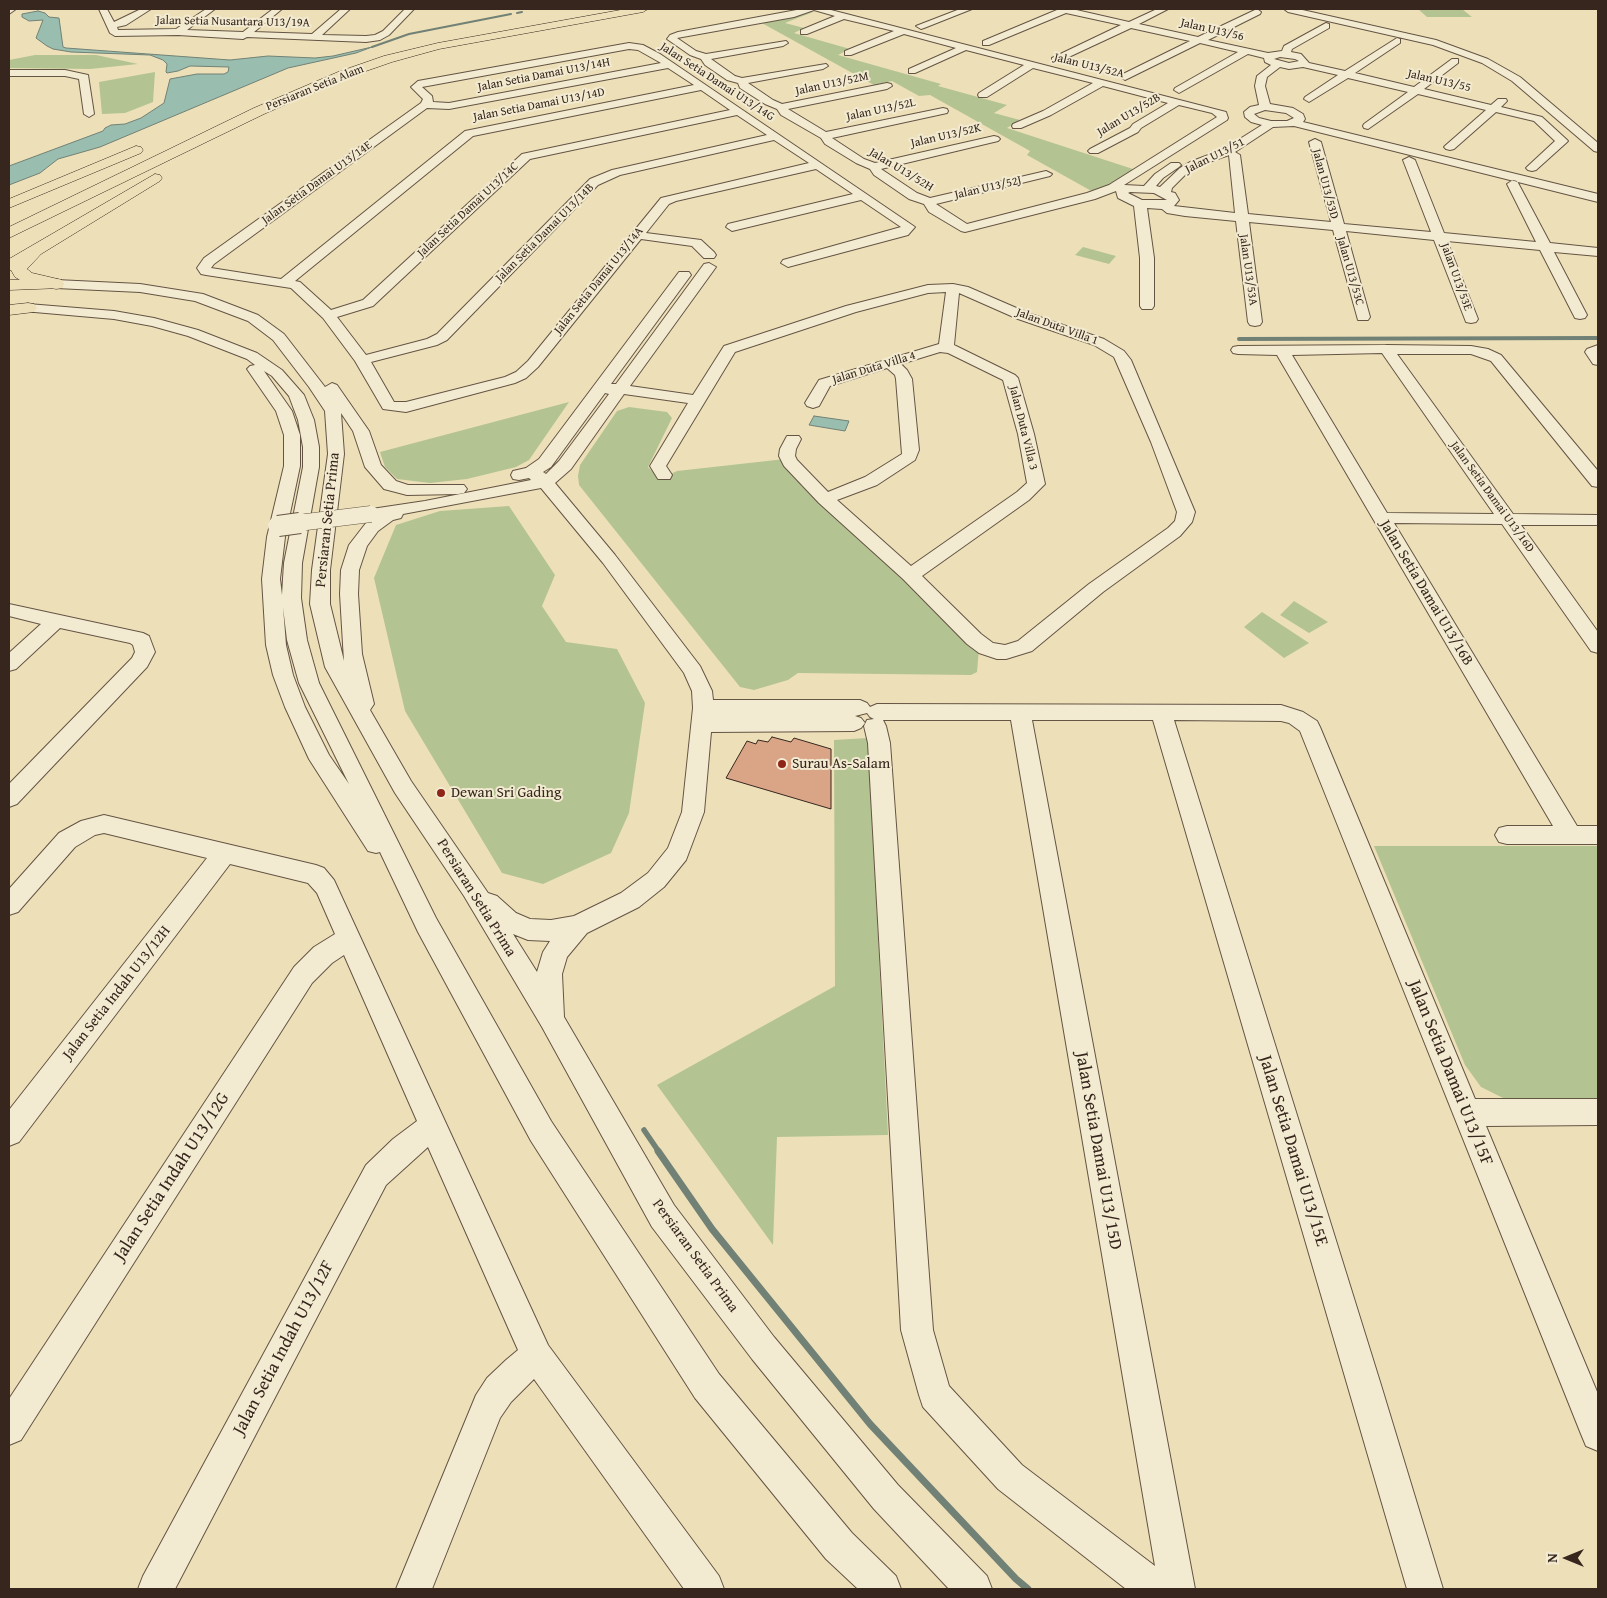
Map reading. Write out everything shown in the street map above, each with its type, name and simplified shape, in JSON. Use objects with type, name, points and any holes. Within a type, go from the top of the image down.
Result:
[{"type":"main road","name":"Persiaran Setia Alam","points":[[9,220],[259,101],[329,72],[401,47],[613,9]]},
{"type":"main road","name":"Persiaran Setia Alam","points":[[9,233],[250,115],[342,75],[388,59],[438,46],[644,9]]},
{"type":"main road","points":[[9,266],[246,124],[342,75]]},
{"type":"main road","points":[[213,118],[259,101]]},
{"type":"main road","points":[[9,204],[151,144]]},
{"type":"main road","points":[[34,252],[19,269],[21,274],[26,277],[56,284]]},
{"type":"main road","points":[[9,285],[56,284]]},
{"type":"main road","points":[[9,308],[28,308]]},
{"type":"street","points":[[104,9],[111,26],[123,24],[147,9]]},
{"type":"street","points":[[178,32],[211,9]]},
{"type":"street","points":[[243,36],[278,9]]},
{"type":"street","points":[[315,36],[346,9]]},
{"type":"street","name":"Jalan Setia Nusantara U13/19A","points":[[111,26],[115,34],[178,32],[243,36],[377,38],[386,33],[410,9]]},
{"type":"street","name":"Jalan U13/52H","points":[[811,9],[673,37],[672,39],[693,53],[705,58],[708,63],[731,78],[742,81],[744,86],[769,102],[782,107],[785,113],[825,136],[830,142],[860,161],[874,167],[878,173],[912,196],[929,202],[933,209],[965,228],[1118,190]]},
{"type":"street","name":"Jalan U13/52A","points":[[818,9],[1222,114],[1223,118],[1128,177],[1118,190]]},
{"type":"street","points":[[921,26],[968,9]]},
{"type":"street","points":[[986,43],[1065,9]]},
{"type":"street","name":"Jalan U13/56","points":[[1065,9],[1268,56]]},
{"type":"street","points":[[1055,60],[1164,9]]},
{"type":"street","points":[[1288,9],[1436,43],[1485,61],[1516,78],[1598,149]]},
{"type":"street","points":[[1299,9],[1394,28],[1456,44],[1526,73]]},
{"type":"street","points":[[1125,77],[1257,12]]},
{"type":"street","points":[[804,32],[843,16]]},
{"type":"street","points":[[1286,54],[1286,48],[1326,26]]},
{"type":"street","points":[[848,54],[903,31]]},
{"type":"street","points":[[1309,99],[1397,41]]},
{"type":"street","points":[[705,58],[783,43]]},
{"type":"street","name":"Jalan Setia Damai U13/14G","points":[[425,105],[429,101],[428,98],[416,87],[422,83],[629,46],[640,46],[740,111],[907,225],[909,229],[904,232],[788,263]]},
{"type":"street","points":[[912,71],[965,47]]},
{"type":"street","points":[[1179,90],[1247,51]]},
{"type":"street","points":[[1286,54],[1302,58],[1305,62],[1289,66],[1270,61],[1268,56],[1286,54]]},
{"type":"street","points":[[1368,126],[1455,60]]},
{"type":"street","points":[[1265,107],[1260,86],[1262,76],[1278,64]]},
{"type":"street","name":"Jalan U13/55","points":[[1302,64],[1538,119],[1562,141],[1532,168]]},
{"type":"street","name":"Jalan Setia Damai U13/14H","points":[[425,105],[449,106],[668,65]]},
{"type":"street","points":[[983,94],[1031,65]]},
{"type":"street","points":[[742,81],[823,66]]},
{"type":"street","points":[[1275,81],[1276,76],[1289,66]]},
{"type":"street","points":[[9,73],[64,73],[84,77],[89,114]]},
{"type":"street","points":[[1017,126],[1047,113],[1101,83]]},
{"type":"street","name":"Jalan U13/52M","points":[[782,107],[887,86]]},
{"type":"street","name":"Jalan Setia Damai U13/14D","points":[[284,283],[398,189],[469,134],[702,87]]},
{"type":"street","points":[[1450,147],[1512,91]]},
{"type":"street","name":"Jalan U13/52B","points":[[1094,151],[1134,130],[1136,126],[1177,102]]},
{"type":"street","points":[[1298,121],[1295,113],[1280,104],[1254,108],[1248,112],[1248,125],[1298,121],[1598,194]]},
{"type":"street","name":"Jalan Setia Damai U13/14E","points":[[284,283],[206,271],[204,268],[209,261],[425,105]]},
{"type":"street","name":"Jalan U13/52L","points":[[825,136],[943,110]]},
{"type":"street","name":"Jalan Setia Damai U13/14C","points":[[328,315],[368,303],[526,156],[740,111]]},
{"type":"street","points":[[1298,121],[1598,198]]},
{"type":"street","name":"Jalan U13/51","points":[[1165,199],[1166,187],[1184,170],[1194,164],[1228,151],[1271,124]]},
{"type":"street","name":"Jalan U13/51","points":[[1147,189],[1172,166],[1214,146],[1248,125]]},
{"type":"street","name":"Jalan Setia Damai U13/14B","points":[[362,360],[432,342],[442,337],[594,182],[603,177],[616,172],[776,136]]},
{"type":"street","name":"Jalan U13/52K","points":[[874,167],[994,140]]},
{"type":"street","name":"Jalan U13/53D","points":[[1314,142],[1336,226]]},
{"type":"street","name":"Jalan U13/53A","points":[[1234,155],[1240,217],[1255,322]]},
{"type":"street","name":"Jalan U13/53E","points":[[1409,160],[1471,318]]},
{"type":"street","name":"Jalan Setia Damai U13/14A","points":[[362,360],[388,406],[406,408],[510,380],[521,375],[533,364],[665,201],[817,165]]},
{"type":"street","name":"Jalan U13/52J","points":[[929,202],[1046,174]]},
{"type":"street","points":[[1512,184],[1580,315]]},
{"type":"street","points":[[1165,199],[1140,204],[1125,198],[1118,190],[1128,188],[1147,189],[1165,199],[1171,210],[1185,212],[1598,252]]},
{"type":"street","points":[[732,227],[862,196]]},
{"type":"street","points":[[1140,204],[1147,258],[1147,306]]},
{"type":"street","name":"Jalan U13/53C","points":[[1336,226],[1363,317]]},
{"type":"street","points":[[633,240],[683,248],[699,260]]},
{"type":"street","points":[[372,733],[352,654],[349,594],[350,570],[358,545],[372,527],[387,516],[539,477],[565,466],[676,285],[699,260]]},
{"type":"street","points":[[611,393],[693,288],[699,260]]},
{"type":"street","points":[[284,283],[295,285],[328,315],[362,360]]},
{"type":"street","name":"Persiaran Setia Prima","points":[[56,284],[140,288],[198,297],[253,318],[279,337],[284,346],[315,384],[333,411],[336,454],[321,570],[320,604],[335,667],[403,787],[473,889],[551,1019],[663,1216],[763,1348],[880,1489],[974,1589]]},
{"type":"street","points":[[676,285],[690,285],[693,288]]},
{"type":"street","name":"Jalan Duta Villa 1","points":[[664,475],[658,466],[729,349],[851,309],[921,290],[979,295],[1023,316],[1099,342],[1119,354],[1124,360],[1159,442],[1186,512],[1183,522],[1174,532],[1096,588],[1025,646],[1006,652],[986,648],[974,639],[910,575]]},
{"type":"street","points":[[946,347],[953,294]]},
{"type":"street","name":"Persiaran Setia Prima","points":[[28,308],[78,311],[154,322],[252,356],[277,374],[296,395],[306,420],[311,447],[311,466],[295,548],[291,598],[296,640],[309,683],[427,925],[541,1131],[707,1386],[839,1546],[883,1589]]},
{"type":"street","points":[[279,337],[306,355],[329,384],[361,431],[373,466],[390,484],[407,490],[463,488]]},
{"type":"street","points":[[230,347],[256,370],[270,389],[284,410],[292,435],[292,466],[280,521],[271,579],[276,645],[289,691],[320,760],[427,925]]},
{"type":"street","name":"Jalan Duta Villa 4","points":[[813,403],[824,383],[946,347]]},
{"type":"street","name":"Jalan Duta Villa 3","points":[[910,575],[1023,496],[1036,484],[1026,434],[1010,378],[946,347]]},
{"type":"street","points":[[1238,350],[1386,349],[1471,350],[1483,352],[1496,358],[1598,482]]},
{"type":"street","name":"Jalan Setia Damai U13/16D","points":[[1386,349],[1598,646]]},
{"type":"street","name":"Jalan Setia Damai U13/16B","points":[[1282,351],[1570,835]]},
{"type":"street","points":[[825,499],[870,481],[909,456],[911,450],[904,379],[902,373],[890,363]]},
{"type":"street","points":[[611,393],[694,405]]},
{"type":"street","points":[[793,439],[787,456],[790,462],[825,499],[910,575]]},
{"type":"street","points":[[371,509],[463,488],[539,477]]},
{"type":"street","points":[[473,889],[507,920],[528,930],[551,931],[578,926],[630,900],[656,880],[678,853],[693,812],[700,749],[702,708],[693,671],[609,559],[539,477]]},
{"type":"street","points":[[280,521],[371,509],[425,506]]},
{"type":"street","points":[[1381,518],[1509,521],[1598,520]]},
{"type":"street","points":[[9,610],[142,641],[145,652],[140,662],[9,798]]},
{"type":"street","points":[[9,664],[57,620]]},
{"type":"street","points":[[702,708],[738,716],[866,717],[1020,713],[1160,713]]},
{"type":"street","points":[[702,708],[738,716]]},
{"type":"street","name":"Jalan Setia Damai U13/15D","points":[[1020,713],[1177,1589]]},
{"type":"street","name":"Jalan Setia Damai U13/15F","points":[[1160,713],[1281,713],[1296,717],[1309,728],[1598,1434]]},
{"type":"street","name":"Jalan Setia Damai U13/15E","points":[[1160,713],[1365,1385],[1425,1589]]},
{"type":"street","points":[[700,749],[738,716]]},
{"type":"street","points":[[866,717],[879,743],[917,1330],[936,1395],[1010,1477],[1155,1589]]},
{"type":"street","points":[[9,905],[67,840],[89,827],[104,824],[316,875],[326,887],[537,1356],[704,1588]]},
{"type":"street","points":[[1507,834],[1598,835]]},
{"type":"street","name":"Jalan Setia Indah U13/12H","points":[[9,1132],[225,853]]},
{"type":"street","points":[[551,1019],[549,974],[556,952],[578,926]]},
{"type":"street","name":"Jalan Setia Indah U13/12G","points":[[9,1428],[303,974],[322,955],[348,939]]},
{"type":"street","points":[[1467,1113],[1598,1112]]},
{"type":"street","name":"Jalan Setia Indah U13/12F","points":[[156,1589],[376,1175],[403,1149],[434,1125]]},
{"type":"street","points":[[414,1589],[488,1407],[499,1390],[517,1371],[537,1356]]},
{"type":"green space","points":[[1418,9],[1462,9],[1472,17],[1427,17]]},
{"type":"green space","points":[[810,11],[813,12],[785,23],[804,28],[794,33],[850,49],[838,55],[1007,105],[994,113],[1020,120],[1007,128],[1136,170],[1122,176],[1095,193],[1027,155],[1030,151],[930,95],[919,96],[892,81],[874,85],[760,22]]},
{"type":"green space","points":[[35,55],[96,55],[138,64],[90,69],[9,68],[9,60]]},
{"type":"green space","points":[[155,72],[153,102],[125,113],[102,114],[99,82]]},
{"type":"green space","points":[[1083,247],[1116,256],[1109,264],[1075,255]]},
{"type":"green space","points":[[569,402],[529,460],[516,467],[467,479],[430,483],[397,479],[385,467],[380,452]]},
{"type":"green space","points":[[629,407],[667,412],[672,418],[648,467],[660,479],[677,471],[785,459],[979,649],[977,672],[971,675],[798,673],[788,680],[754,690],[740,687],[579,485],[580,465],[617,411]]},
{"type":"green space","points":[[509,506],[555,575],[542,606],[566,642],[617,649],[645,703],[629,813],[611,853],[543,884],[502,873],[405,711],[374,578],[396,525],[440,511]]},
{"type":"green space","points":[[1294,601],[1328,622],[1309,633],[1280,615]]},
{"type":"green space","points":[[1262,612],[1309,643],[1284,658],[1244,627]]},
{"type":"green space","points":[[868,738],[888,1135],[777,1137],[773,1245],[657,1085],[835,986],[834,740]]},
{"type":"green space","points":[[1374,846],[1598,846],[1598,1100],[1507,1100],[1481,1087],[1465,1065]]},
{"type":"shaded area","points":[[38,11],[45,13],[49,17],[59,18],[63,47],[66,48],[230,60],[268,56],[315,58],[372,47],[356,53],[288,68],[100,147],[58,159],[40,173],[9,185],[9,166],[103,131],[111,125],[125,124],[141,118],[164,103],[170,79],[197,74],[224,74],[228,72],[229,67],[190,66],[167,73],[167,64],[163,60],[150,55],[71,52],[53,49],[36,38],[43,20],[29,21],[22,17],[22,14]]},
{"type":"shaded area","points":[[814,416],[849,421],[845,431],[809,425]]},
{"type":"building","name":"Surau As-Salam","points":[[772,737],[791,742],[794,738],[831,749],[831,809],[726,778],[747,741],[756,744],[758,740],[768,742]]},
{"type":"waterway","points":[[517,13],[522,12]]},
{"type":"waterway","points":[[372,47],[409,34],[511,14]]},
{"type":"waterway","points":[[1239,339],[1598,338]]},
{"type":"waterway","points":[[644,1130],[659,1152]]},
{"type":"waterway","points":[[658,1151],[712,1229],[870,1424],[1016,1579],[1028,1589]]},
{"type":"place","name":"Surau As-Salam","points":[[782,764]]},
{"type":"place","name":"Dewan Sri Gading","points":[[441,793]]}]
